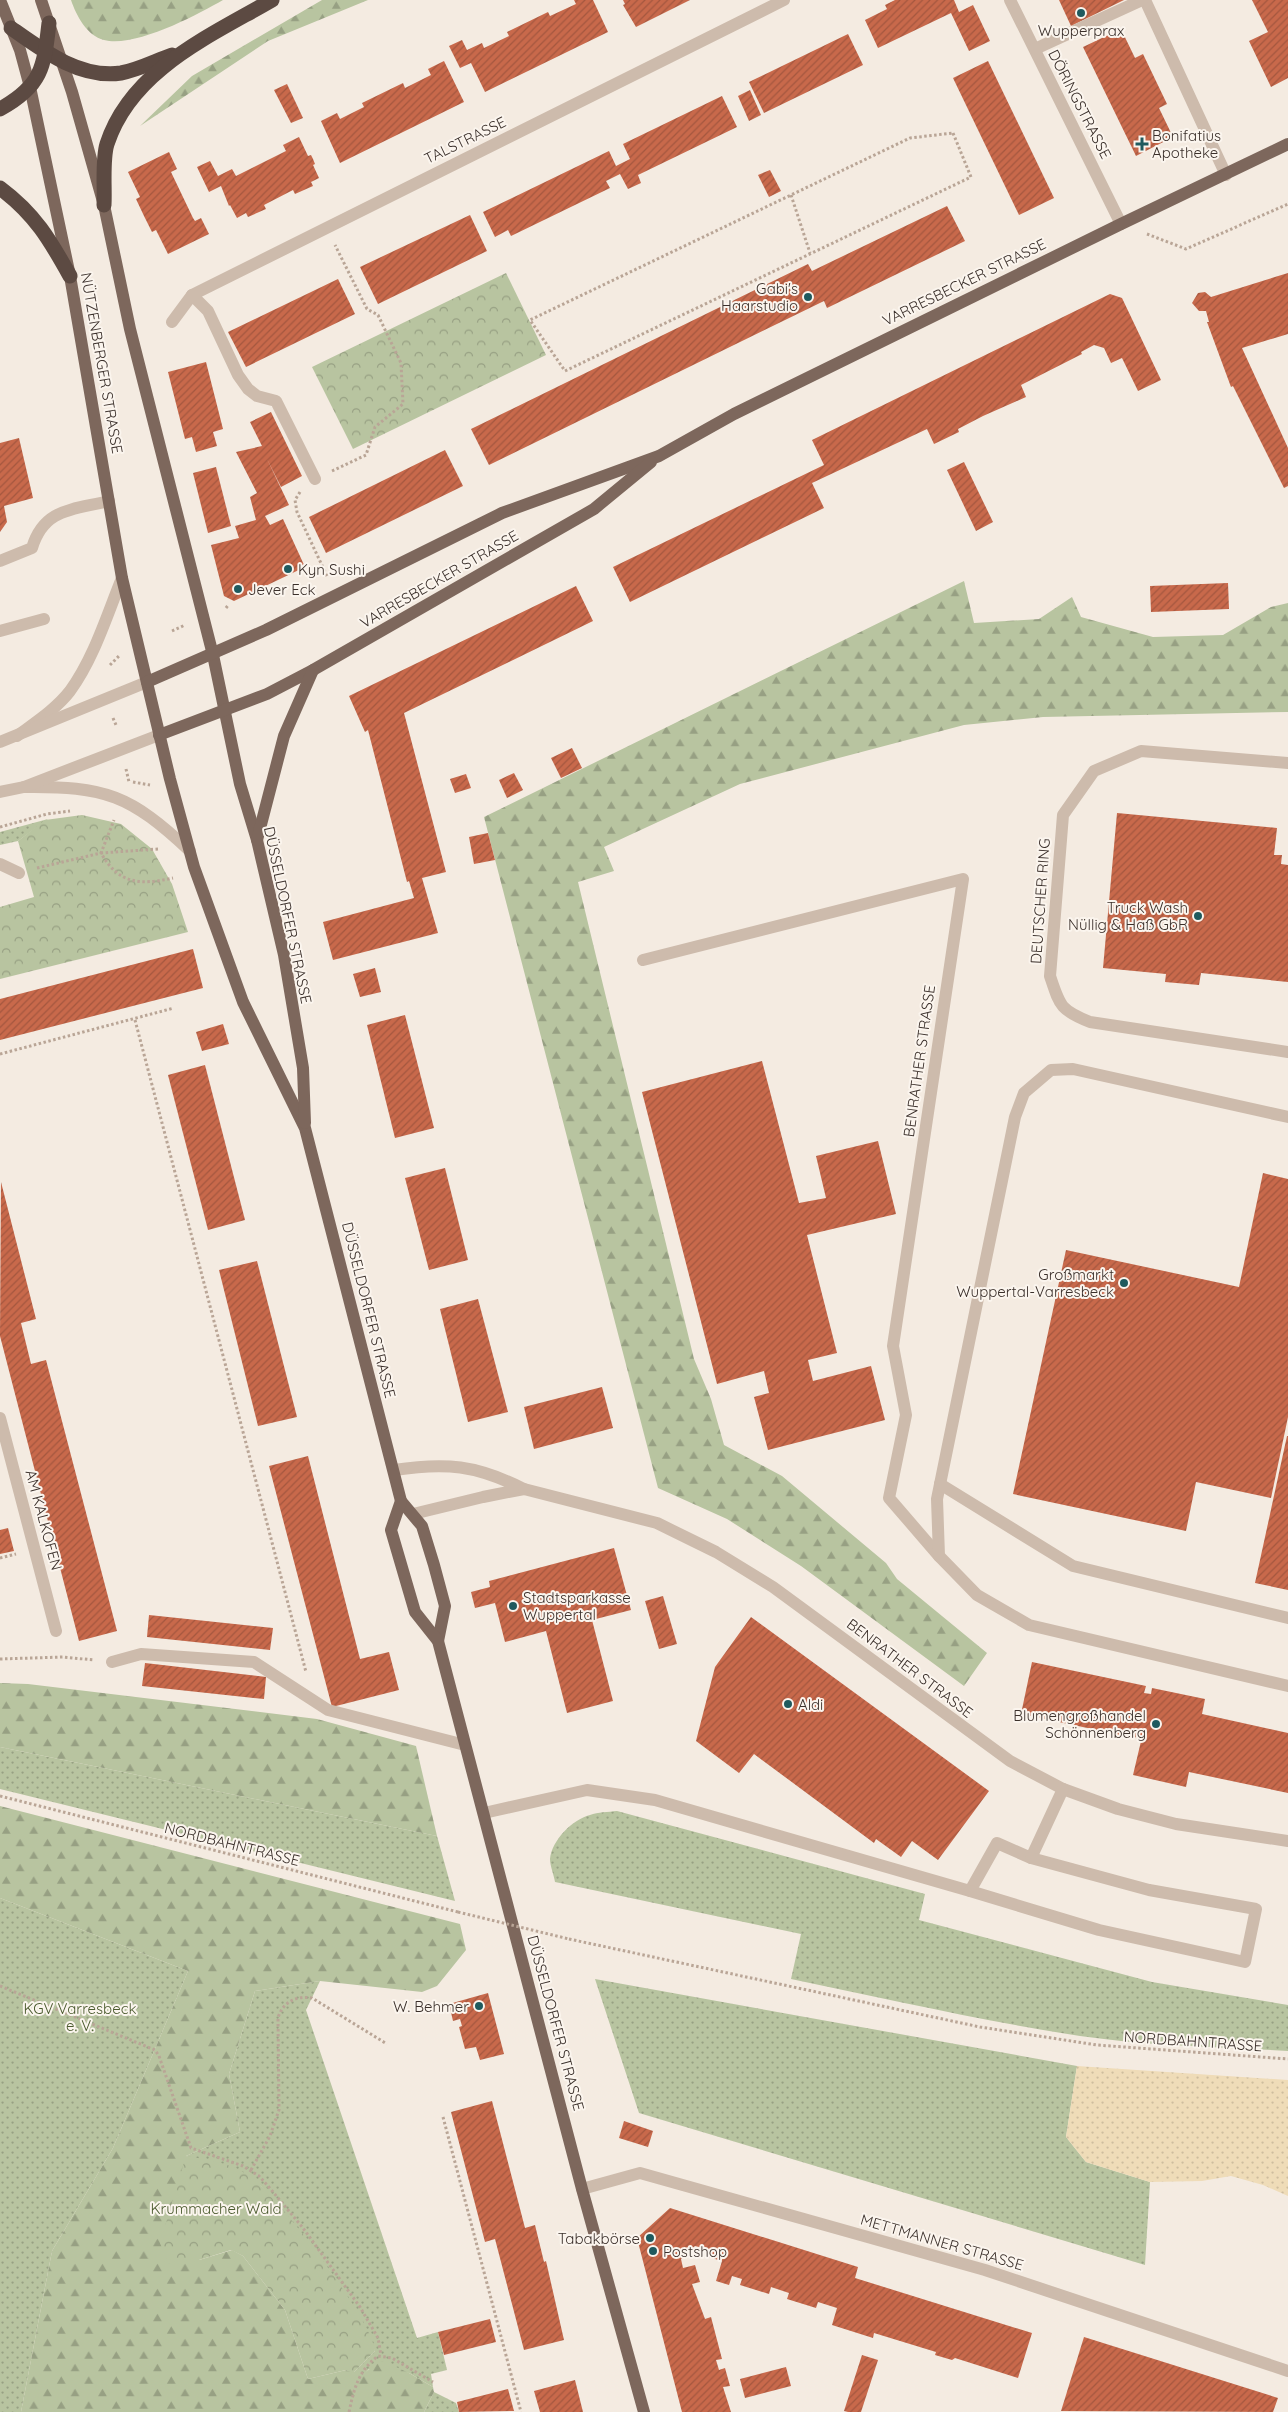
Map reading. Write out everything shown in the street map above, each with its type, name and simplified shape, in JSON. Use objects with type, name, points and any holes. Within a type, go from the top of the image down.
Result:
[{"type":"highway","points":[[11,28],[45,53],[61,61],[107,74],[120,73],[136,69],[185,50],[272,0]]},
{"type":"highway","points":[[0,109],[30,87],[41,71],[49,23]]},
{"type":"highway","points":[[104,205],[107,146],[118,120],[134,96],[149,80],[185,50]]},
{"type":"highway","points":[[0,188],[14,198],[44,230],[70,276]]},
{"type":"main road","name":"NÜTZENBERGER STRASSE","points":[[0,0],[20,50],[30,87],[70,276],[122,578],[159,735]]},
{"type":"main road","name":"NÜTZENBERGER STRASSE","points":[[41,0],[104,205],[130,329],[213,655],[225,710]]},
{"type":"main road","name":"VARRESBECKER STRASSE","points":[[147,682],[213,655],[502,513],[659,456],[734,414],[1288,144]]},
{"type":"main road","name":"VARRESBECKER STRASSE","points":[[159,735],[267,694],[313,670],[594,509],[659,456]]},
{"type":"main road","points":[[257,840],[284,736],[313,670]]},
{"type":"main road","name":"DÜSSELDORFER STRASSE","points":[[225,710],[240,784],[257,840],[286,965],[303,1068],[306,1128],[401,1501],[391,1530],[415,1612],[438,1641],[582,2189],[644,2412]]},
{"type":"main road","name":"DÜSSELDORFER STRASSE","points":[[159,735],[190,851],[243,1002],[306,1128]]},
{"type":"main road","name":"DÜSSELDORFER STRASSE","points":[[401,1501],[414,1514],[422,1526],[445,1606],[438,1641]]},
{"type":"street","name":"TALSTRASSE","points":[[172,322],[192,295],[326,226],[784,0]]},
{"type":"street","name":"DÖRINGSTRASSE","points":[[1010,0],[1121,224]]},
{"type":"street","points":[[1035,49],[1144,0],[1226,175]]},
{"type":"street","points":[[192,295],[208,311],[238,375],[248,388],[258,396],[276,401],[315,479]]},
{"type":"street","points":[[0,562],[32,548],[37,532],[53,516],[109,501]]},
{"type":"street","points":[[17,736],[52,710],[70,691],[88,660],[122,578]]},
{"type":"street","points":[[0,631],[44,619]]},
{"type":"street","points":[[0,742],[147,682]]},
{"type":"street","points":[[0,792],[24,786],[159,735]]},
{"type":"street","name":"DEUTSCHER RING","points":[[1288,764],[1141,751],[1094,771],[1063,815],[1050,976],[1057,998],[1068,1013],[1090,1022],[1288,1052]]},
{"type":"street","points":[[24,786],[61,786],[89,790],[122,799],[148,814],[190,851]]},
{"type":"street","points":[[0,864],[19,873]]},
{"type":"street","name":"BENRATHER STRASSE","points":[[643,960],[963,879],[893,1346],[906,1415],[889,1498],[939,1556],[977,1595],[1029,1624],[1288,1686]]},
{"type":"street","points":[[939,1556],[937,1499],[1015,1118],[1024,1093],[1050,1070],[1073,1069],[1288,1117]]},
{"type":"street","name":"AM KALKOFEN","points":[[0,1418],[56,1631]]},
{"type":"street","name":"BENRATHER STRASSE","points":[[394,1470],[442,1465],[493,1474],[524,1489],[657,1523],[716,1552],[773,1587],[1010,1761],[1063,1789],[1118,1809],[1176,1824],[1288,1841]]},
{"type":"street","points":[[940,1484],[1073,1566],[1288,1618]]},
{"type":"street","name":"BENRATHER STRASSE","points":[[414,1514],[524,1489]]},
{"type":"street","points":[[112,1662],[141,1654],[254,1662],[314,1703],[328,1710],[465,1745]]},
{"type":"street","points":[[1031,1858],[1063,1789]]},
{"type":"street","points":[[484,1813],[587,1790],[655,1800],[1099,1930],[1245,1962],[1256,1909],[1149,1890],[1031,1858],[997,1843],[970,1891]]},
{"type":"street","name":"METTMANNER STRASSE","points":[[582,2189],[640,2173],[985,2270],[1288,2371]]},
{"type":"path","points":[[952,133],[971,177],[810,252],[566,371],[530,320],[910,138],[952,133]]},
{"type":"path","points":[[791,195],[810,252]]},
{"type":"path","points":[[1121,224],[1186,249],[1288,204]]},
{"type":"path","points":[[326,226],[367,310],[378,315],[401,363],[403,404],[375,427],[366,454],[303,486],[295,500],[327,576]]},
{"type":"path","points":[[226,608],[229,604]]},
{"type":"path","points":[[172,631],[190,623]]},
{"type":"path","points":[[108,668],[120,654]]},
{"type":"path","points":[[113,717],[116,725]]},
{"type":"path","points":[[125,766],[130,781]]},
{"type":"path","points":[[127,785],[130,781]]},
{"type":"path","points":[[130,781],[150,786]]},
{"type":"path","points":[[0,827],[47,814],[79,809]]},
{"type":"path","points":[[101,853],[115,816]]},
{"type":"path","points":[[19,873],[101,853],[158,849]]},
{"type":"path","points":[[101,853],[119,875],[138,882],[173,878]]},
{"type":"path","points":[[0,1054],[136,1020],[174,1008]]},
{"type":"path","points":[[136,1020],[314,1703]]},
{"type":"path","points":[[0,1659],[63,1657],[112,1662]]},
{"type":"path","name":"NORDBAHNTRASSE","points":[[0,1796],[458,1912],[980,2027],[1097,2046],[1288,2059]]},
{"type":"path","points":[[0,1986],[155,2050],[159,2056],[191,2148],[199,2152],[224,2158],[251,2170],[268,2186],[335,2271],[378,2338],[381,2355]]},
{"type":"path","points":[[251,2170],[270,2136],[279,2110],[278,2018],[280,2010],[286,2004],[304,1996],[312,1998],[387,2044]]},
{"type":"path","points":[[443,2117],[521,2412]]},
{"type":"path","points":[[381,2355],[401,2362],[433,2382]]},
{"type":"path","points":[[349,2412],[354,2388],[361,2371],[381,2355]]},
{"type":"green space","points":[[71,0],[223,0],[165,29],[132,39],[117,41],[98,38],[87,30]]},
{"type":"green space","points":[[322,0],[368,0],[268,41],[140,126],[192,76]]},
{"type":"green space","points":[[506,273],[546,355],[353,449],[312,367]]},
{"type":"green space","points":[[964,581],[974,623],[1039,619],[1072,597],[1081,617],[1153,637],[1223,635],[1271,607],[1288,603],[1288,712],[1043,717],[964,725],[740,784],[604,847],[614,871],[578,882],[694,1359],[711,1399],[724,1445],[782,1476],[886,1563],[897,1579],[987,1653],[964,1686],[801,1566],[727,1519],[658,1488],[484,817]]},
{"type":"green space","points":[[82,815],[121,824],[152,849],[172,884],[188,932],[0,979],[0,907],[34,897],[18,841],[45,820]]},
{"type":"green space","points":[[48,819],[18,841],[0,845],[0,832]]},
{"type":"green space","points":[[0,1683],[28,1684],[317,1719],[416,1746],[437,1836],[0,1747]]},
{"type":"green space","points":[[0,1747],[437,1836],[455,1901],[0,1789]]},
{"type":"green space","points":[[0,1806],[460,1924],[466,1950],[437,1986],[422,1992],[320,1981],[255,1991],[229,2074],[240,2132],[186,2156],[199,2260],[232,2250],[243,2256],[285,2310],[308,2379],[346,2370],[364,2374],[375,2364],[383,2361],[433,2387],[434,2392],[424,2412],[21,2412],[52,2251],[113,2148],[188,1971],[0,1898]]},
{"type":"green space","points":[[617,1811],[925,1894],[919,1920],[1152,1982],[1288,2005],[1288,2051],[1158,2044],[1080,2036],[971,2017],[791,1979],[801,1934],[555,1882],[550,1859],[555,1845],[564,1832],[576,1821],[583,1818],[596,1813]]},
{"type":"green space","name":"KGV Varresbeck e. V.","points":[[0,1898],[188,1971],[113,2148],[52,2251],[21,2412],[0,2412]]},
{"type":"green space","points":[[595,1979],[1077,2066],[1066,2137],[1086,2162],[1150,2182],[1145,2265],[639,2113]]},
{"type":"green space","points":[[320,1981],[306,2010],[417,2338],[438,2332],[447,2370],[431,2374],[433,2387],[409,2373],[369,2369],[365,2374],[353,2373],[375,2351],[329,2270],[261,2186],[186,2156],[240,2132],[229,2074],[255,1991]]},
{"type":"green space","name":"Krummacher Wald","points":[[186,2156],[228,2165],[251,2177],[264,2188],[301,2232],[342,2288],[370,2336],[375,2351],[353,2373],[346,2370],[308,2379],[285,2310],[243,2256],[231,2250],[199,2260],[169,2264],[160,2243]]},
{"type":"green space","points":[[434,2392],[456,2403],[459,2412],[424,2412]]},
{"type":"sand","points":[[1077,2066],[1288,2080],[1288,2196],[1263,2185],[1231,2176],[1202,2181],[1150,2182],[1086,2162],[1066,2137]]},
{"type":"building","points":[[574,0],[593,0],[608,32],[485,92],[471,63],[460,68],[449,46],[462,40],[467,50],[482,43],[484,48],[509,36],[507,32],[548,12],[550,16],[576,4]]},
{"type":"building","points":[[623,0],[690,0],[636,27],[623,5],[625,4]]},
{"type":"building","points":[[895,0],[954,0],[959,12],[973,5],[990,41],[969,51],[951,13],[878,48],[865,20],[887,9],[885,5]]},
{"type":"building","name":"Wupperprax","points":[[1059,0],[1124,0],[1071,26]]},
{"type":"building","points":[[1252,0],[1288,0],[1288,78],[1271,87],[1249,41],[1268,32]]},
{"type":"building","points":[[1121,29],[1135,58],[1143,54],[1167,104],[1159,108],[1173,137],[1136,156],[1083,47]]},
{"type":"building","points":[[848,34],[863,65],[764,113],[749,82]]},
{"type":"building","points":[[444,61],[464,102],[340,163],[321,121],[337,113],[340,119],[364,107],[362,103],[403,83],[405,88],[431,75],[428,69]]},
{"type":"building","points":[[988,61],[1054,198],[1019,215],[953,78]]},
{"type":"building","points":[[287,84],[303,118],[291,123],[274,90]]},
{"type":"building","points":[[750,90],[761,115],[749,121],[738,96]]},
{"type":"building","points":[[722,96],[737,127],[638,175],[641,183],[628,189],[620,174],[606,181],[610,188],[511,236],[508,230],[495,237],[483,212],[609,151],[616,166],[630,159],[623,144]]},
{"type":"building","points":[[299,137],[308,156],[311,155],[313,159],[315,164],[313,165],[319,178],[311,182],[313,186],[295,194],[293,190],[264,205],[266,209],[248,217],[246,213],[237,218],[229,206],[221,186],[209,192],[197,167],[210,161],[218,176],[232,169],[236,176],[286,151],[283,145]]},
{"type":"building","points":[[169,152],[177,169],[171,172],[193,218],[195,221],[201,218],[209,234],[168,254],[156,230],[152,232],[144,216],[136,199],[140,197],[128,172]]},
{"type":"building","points":[[770,170],[781,191],[769,197],[758,175]]},
{"type":"building","points":[[947,206],[965,241],[827,308],[824,301],[489,465],[471,429],[808,264],[812,271]]},
{"type":"building","points":[[470,215],[487,251],[378,304],[360,267]]},
{"type":"building","points":[[1288,273],[1288,334],[1242,348],[1288,448],[1288,486],[1284,488],[1233,386],[1231,387],[1207,322],[1209,322],[1206,311],[1199,311],[1192,303],[1198,293],[1205,292],[1211,297]]},
{"type":"building","points":[[338,279],[355,314],[246,367],[228,332]]},
{"type":"building","points":[[1110,294],[1122,298],[1161,380],[1138,391],[1122,358],[1111,363],[1104,348],[1094,345],[1081,352],[1082,354],[1021,385],[1026,397],[958,429],[959,432],[934,444],[927,429],[812,483],[824,508],[630,602],[613,567],[824,465],[812,440]]},
{"type":"building","points":[[206,362],[223,429],[213,432],[217,446],[196,452],[192,437],[185,439],[168,372]]},
{"type":"building","points":[[271,412],[302,476],[281,487],[267,459],[289,505],[265,516],[270,525],[283,519],[305,567],[234,601],[224,596],[211,545],[239,538],[235,526],[256,520],[250,497],[257,493],[236,452],[262,446],[250,422]]},
{"type":"building","points":[[19,438],[33,498],[4,506],[7,522],[0,532],[0,443]]},
{"type":"building","points":[[445,450],[463,486],[326,553],[309,517]]},
{"type":"building","points":[[964,462],[993,522],[976,531],[947,470]]},
{"type":"building","points":[[216,467],[231,526],[208,533],[193,473]]},
{"type":"building","points":[[1228,583],[1229,609],[1151,612],[1150,586]]},
{"type":"building","points":[[576,586],[593,621],[404,713],[446,872],[422,878],[438,933],[333,960],[323,922],[414,898],[409,881],[407,882],[368,730],[365,732],[349,696]]},
{"type":"building","points":[[572,748],[582,768],[561,778],[551,758]]},
{"type":"building","points":[[514,773],[523,790],[507,798],[499,780]]},
{"type":"building","points":[[466,774],[471,788],[455,793],[450,779]]},
{"type":"building","name":"Truck Wash Nüllig & Haß GbR","points":[[1117,813],[1277,828],[1274,855],[1282,855],[1281,864],[1288,865],[1288,982],[1201,973],[1199,985],[1165,982],[1166,974],[1103,968]]},
{"type":"building","points":[[488,833],[495,860],[474,864],[469,837]]},
{"type":"building","points":[[193,949],[203,988],[0,1040],[0,999]]},
{"type":"building","points":[[375,968],[381,992],[360,997],[353,974]]},
{"type":"building","points":[[405,1015],[434,1128],[395,1138],[367,1025]]},
{"type":"building","points":[[223,1024],[229,1044],[202,1051],[196,1032]]},
{"type":"building","points":[[762,1061],[799,1203],[826,1198],[816,1156],[878,1141],[896,1214],[807,1235],[837,1353],[808,1360],[813,1381],[871,1366],[885,1420],[768,1450],[754,1397],[769,1393],[764,1371],[717,1384],[642,1092]]},
{"type":"building","points":[[205,1065],[245,1220],[208,1230],[168,1075]]},
{"type":"building","points":[[445,1168],[468,1260],[429,1270],[405,1178]]},
{"type":"building","points":[[1263,1173],[1288,1179],[1288,1417],[1271,1498],[1196,1482],[1186,1531],[1013,1494],[1066,1250],[1239,1287]]},
{"type":"building","points":[[1,1182],[36,1319],[21,1323],[31,1364],[46,1360],[117,1631],[79,1641],[0,1336]]},
{"type":"building","points":[[257,1261],[297,1417],[258,1426],[219,1270]]},
{"type":"building","points":[[478,1299],[508,1412],[468,1422],[440,1309]]},
{"type":"building","points":[[602,1387],[613,1428],[534,1449],[524,1407]]},
{"type":"building","points":[[1288,1436],[1288,1590],[1255,1583]]},
{"type":"building","points":[[308,1456],[360,1659],[389,1652],[399,1690],[332,1707],[269,1466]]},
{"type":"building","points":[[8,1528],[14,1551],[0,1554],[0,1530]]},
{"type":"building","points":[[614,1548],[631,1610],[592,1620],[613,1701],[567,1713],[546,1631],[505,1642],[495,1603],[475,1608],[471,1592],[490,1587],[489,1581]]},
{"type":"building","points":[[663,1596],[677,1644],[659,1649],[645,1601]]},
{"type":"building","points":[[149,1615],[273,1628],[270,1650],[147,1637]]},
{"type":"building","name":"Aldi","points":[[751,1617],[989,1791],[938,1860],[912,1841],[901,1857],[876,1839],[874,1843],[754,1754],[739,1773],[696,1741],[715,1667]]},
{"type":"building","name":"Blumengroßhandel Schönnenberg","points":[[1032,1662],[1146,1686],[1144,1693],[1151,1694],[1152,1688],[1205,1699],[1202,1714],[1288,1733],[1288,1793],[1189,1772],[1186,1787],[1133,1775],[1142,1737],[1136,1736],[1135,1738],[1021,1714]]},
{"type":"building","points":[[145,1663],[266,1677],[264,1699],[142,1686]]},
{"type":"building","points":[[488,1993],[504,2054],[480,2060],[476,2047],[465,2049],[459,2027],[462,2026],[460,2019],[453,2021],[449,2004]]},
{"type":"building","points":[[492,2101],[525,2228],[535,2225],[544,2262],[546,2261],[564,2340],[524,2350],[495,2239],[485,2242],[451,2112]]},
{"type":"building","points":[[624,2121],[653,2131],[648,2147],[619,2138]]},
{"type":"building","points":[[670,2208],[858,2267],[855,2278],[1032,2333],[1018,2378],[955,2358],[952,2360],[935,2355],[936,2352],[874,2333],[873,2338],[832,2325],[837,2308],[818,2302],[816,2308],[787,2299],[789,2293],[771,2287],[769,2294],[740,2285],[742,2279],[732,2276],[729,2285],[716,2281],[722,2261],[708,2257],[711,2250],[695,2246],[681,2259],[683,2268],[695,2265],[700,2282],[692,2284],[705,2319],[711,2317],[722,2359],[716,2360],[719,2370],[725,2368],[730,2386],[723,2387],[731,2412],[682,2412],[637,2238]]},
{"type":"building","points":[[490,2319],[496,2342],[444,2355],[438,2332]]},
{"type":"building","points":[[1084,2337],[1278,2398],[1273,2412],[1061,2411]]},
{"type":"building","points":[[862,2355],[878,2360],[861,2412],[844,2411]]},
{"type":"building","points":[[786,2367],[791,2386],[745,2398],[740,2379]]},
{"type":"building","points":[[575,2380],[583,2412],[540,2412],[534,2391]]},
{"type":"building","points":[[508,2389],[514,2411],[459,2412],[457,2402]]},
{"type":"place","name":"Wupperprax","points":[[1081,13]]},
{"type":"place","name":"Bonifatius Apotheke","points":[[1142,144]]},
{"type":"place","name":"Gabi's Haarstudio","points":[[808,297]]},
{"type":"place","name":"Kyn Sushi","points":[[288,569]]},
{"type":"place","name":"Jever Eck","points":[[238,589]]},
{"type":"place","name":"Truck Wash Nüllig & Haß GbR","points":[[1198,916]]},
{"type":"place","name":"Großmarkt Wuppertal-Varresbeck","points":[[1124,1283]]},
{"type":"place","name":"Stadtsparkasse Wuppertal","points":[[513,1606]]},
{"type":"place","name":"Aldi","points":[[788,1704]]},
{"type":"place","name":"Blumengroßhandel Schönnenberg","points":[[1156,1724]]},
{"type":"place","name":"W. Behmer","points":[[479,2006]]},
{"type":"place","name":"Tabakbörse","points":[[650,2238]]},
{"type":"place","name":"Postshop","points":[[653,2251]]}]
